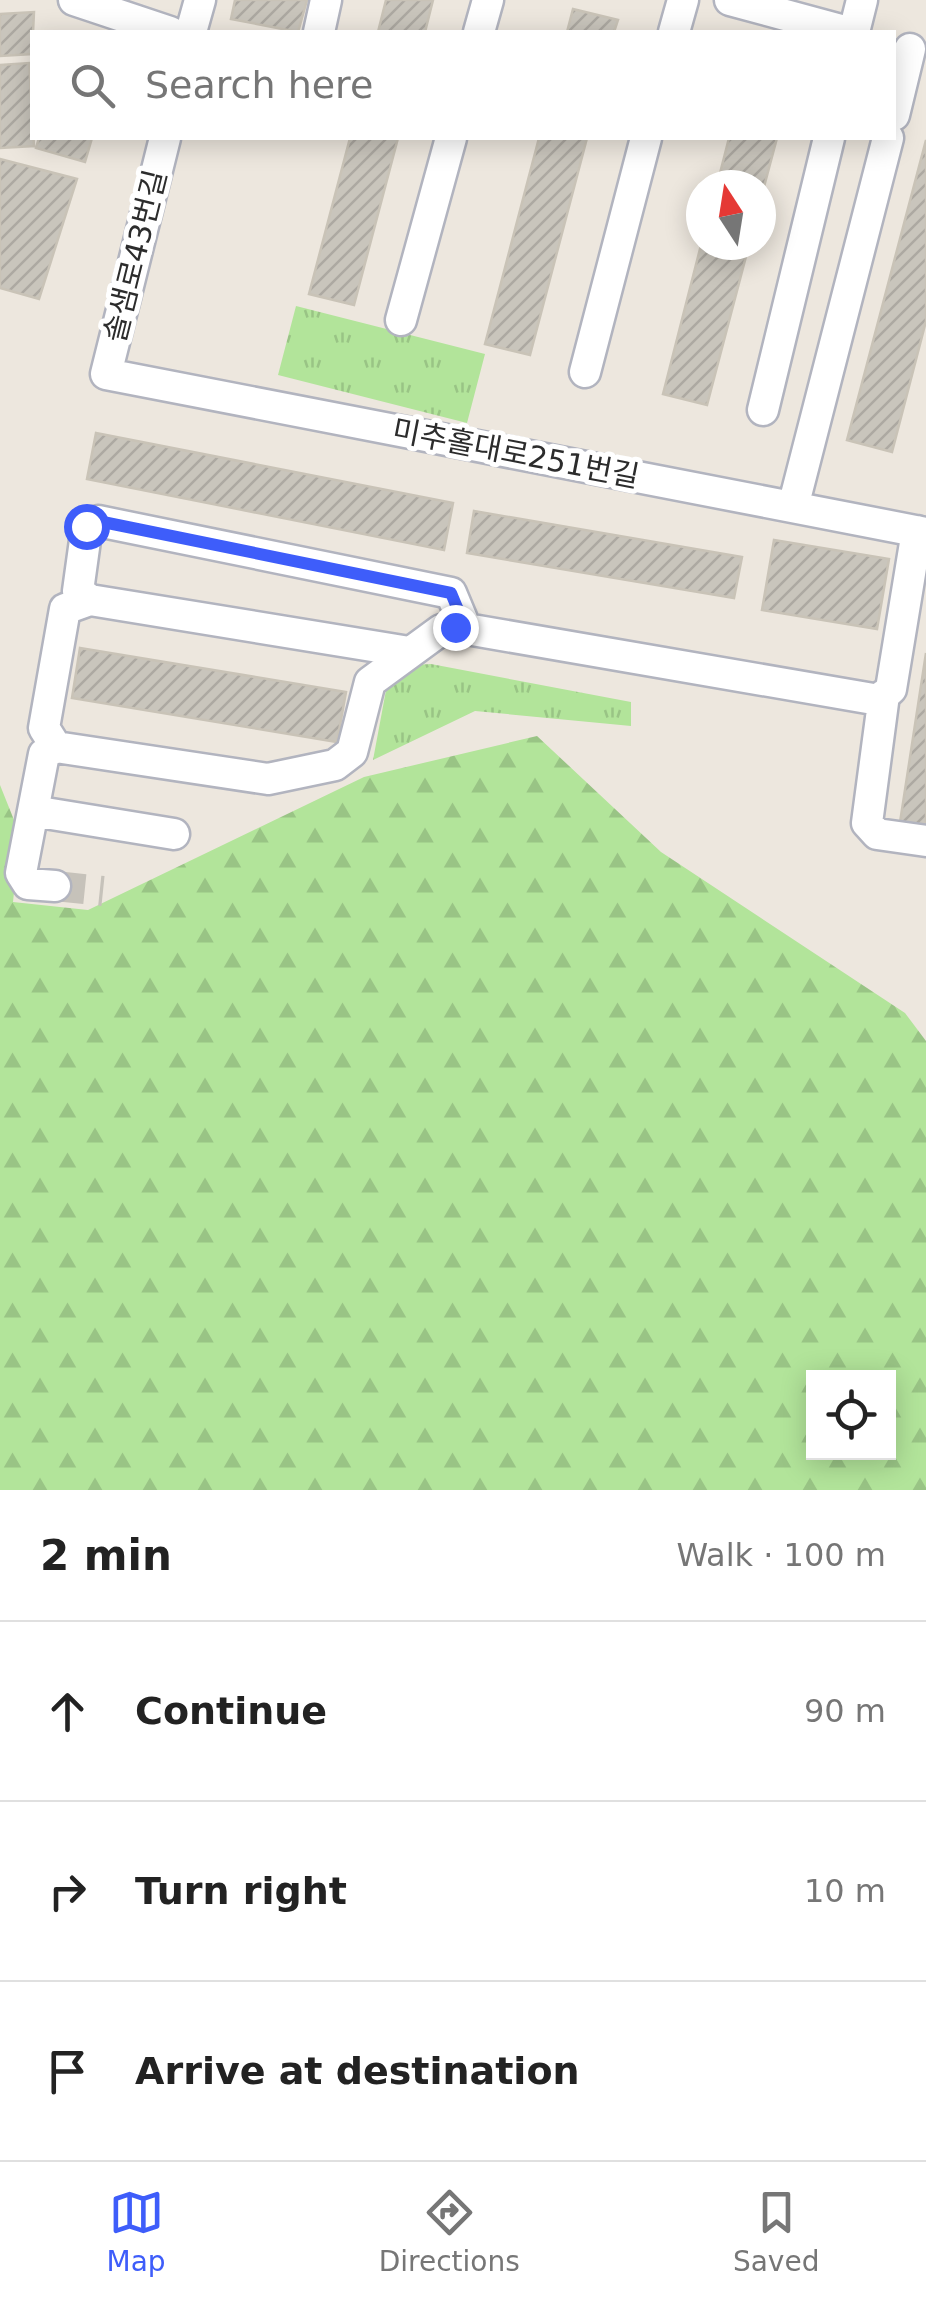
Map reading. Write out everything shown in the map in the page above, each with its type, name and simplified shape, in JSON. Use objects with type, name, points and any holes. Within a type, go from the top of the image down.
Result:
[{"type":"street","points":[[74,0],[164,30]]},
{"type":"street","points":[[192,30],[200,0]]},
{"type":"street","points":[[319,30],[326,0]]},
{"type":"street","points":[[480,30],[488,0]]},
{"type":"street","points":[[675,30],[683,0]]},
{"type":"street","points":[[730,0],[843,30]]},
{"type":"street","points":[[852,30],[862,0]]},
{"type":"street","points":[[896,107],[910,49]]},
{"type":"street","name":"솔샘로43번길","points":[[106,374],[164,140]]},
{"type":"street","points":[[402,320],[450,140]]},
{"type":"street","points":[[585,372],[645,140]]},
{"type":"street","points":[[763,410],[829,140]]},
{"type":"street","points":[[793,507],[887,140]]},
{"type":"street","name":"미추홀대로251번길","points":[[106,374],[921,532]]},
{"type":"street","points":[[409,652],[90,600],[78,591],[86,526],[98,521],[451,593],[466,629]]},
{"type":"street","points":[[55,886],[28,884],[20,873],[44,754],[56,747],[268,778],[300,775],[335,765],[352,752],[370,682],[441,630],[466,629],[879,700],[891,689],[916,596],[921,532]]},
{"type":"street","points":[[56,747],[44,728],[65,609],[90,600]]},
{"type":"street","points":[[884,695],[867,823],[877,834],[926,841]]},
{"type":"street","points":[[32,812],[174,834]]},
{"type":"green space","points":[[296,306],[485,354],[467,423],[278,375]]},
{"type":"green space","points":[[431,664],[631,702],[631,726],[475,711],[373,760],[387,685],[414,665]]},
{"type":"green space","points":[[537,736],[661,852],[905,1013],[926,1041],[926,1490],[0,1490],[0,785],[20,835],[13,902],[88,910],[364,777]]},
{"type":"building","points":[[235,0],[307,0],[299,30],[231,19]]},
{"type":"building","points":[[386,0],[433,0],[426,30],[378,30]]},
{"type":"building","points":[[573,9],[618,20],[615,30],[568,30]]},
{"type":"building","points":[[34,12],[30,54],[0,56],[0,14]]},
{"type":"building","points":[[29,63],[30,140],[34,140],[34,146],[0,148],[0,65]]},
{"type":"building","points":[[38,140],[91,140],[85,162],[36,148]]},
{"type":"building","points":[[349,140],[397,140],[354,305],[309,294]]},
{"type":"building","points":[[538,140],[586,140],[530,355],[485,344]]},
{"type":"building","points":[[728,140],[776,140],[768,170],[721,170]]},
{"type":"building","points":[[926,140],[926,321],[892,452],[847,440]]},
{"type":"building","points":[[0,159],[77,179],[39,299],[0,288]]},
{"type":"building","points":[[697,260],[745,260],[707,405],[663,394]]},
{"type":"building","points":[[96,433],[453,503],[444,550],[87,479]]},
{"type":"building","points":[[474,511],[742,557],[734,598],[467,553]]},
{"type":"building","points":[[774,540],[889,559],[877,629],[762,610]]},
{"type":"building","points":[[80,648],[346,692],[337,742],[72,698]]},
{"type":"building","points":[[926,653],[926,833],[899,829]]},
{"type":"tunnel","points":[[55,886],[103,891]]},
{"type":"route","points":[[86,526],[98,521],[451,593],[466,629],[455,627]]}]
